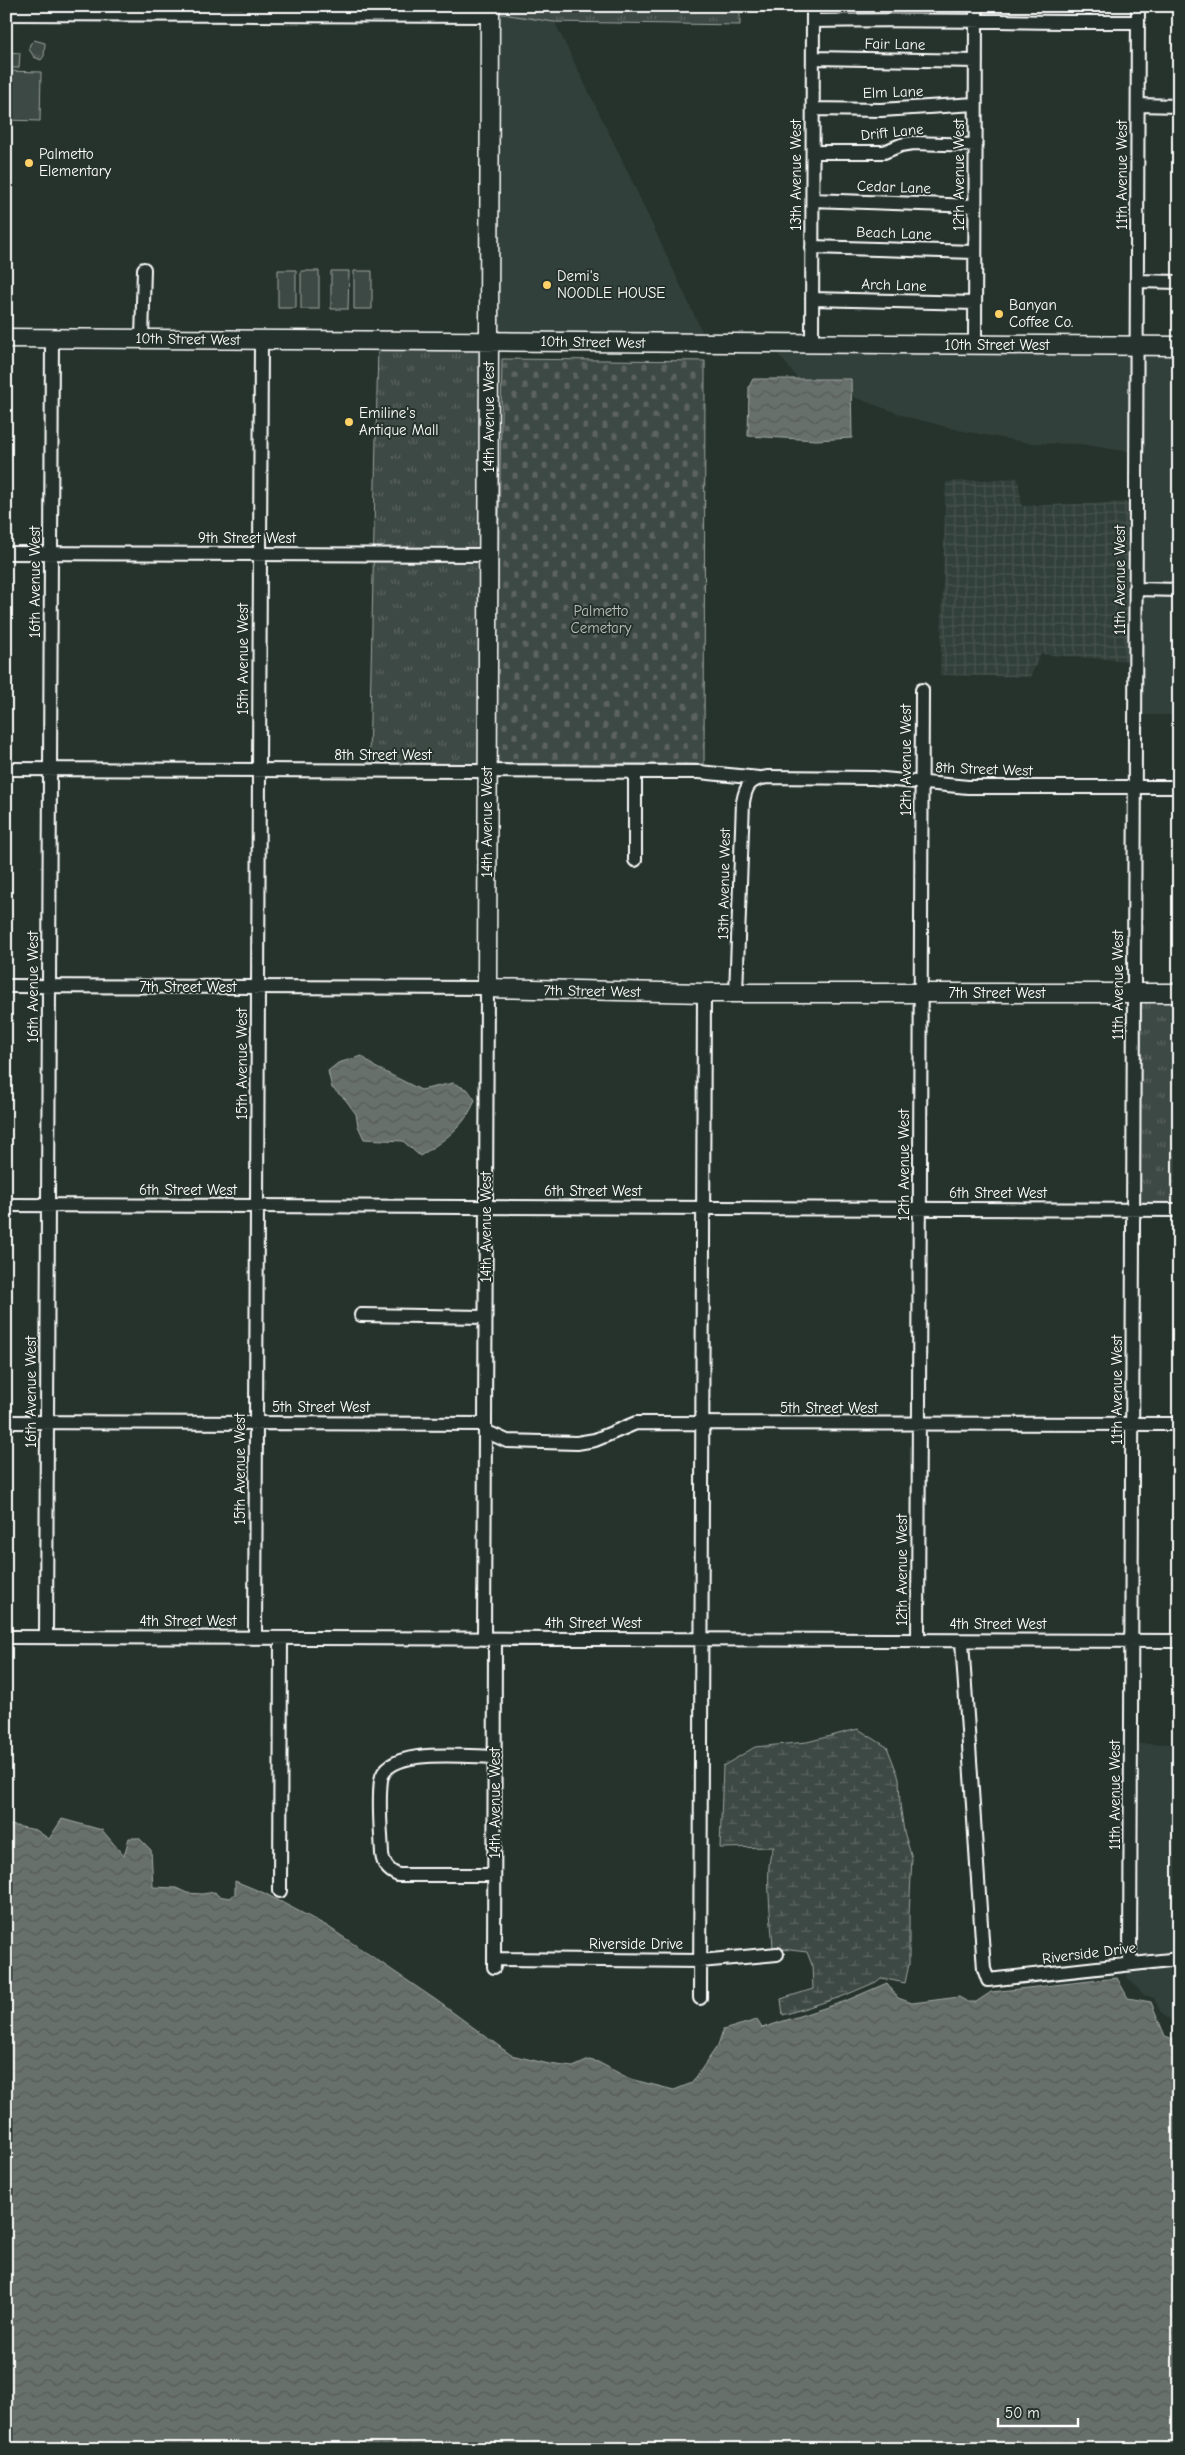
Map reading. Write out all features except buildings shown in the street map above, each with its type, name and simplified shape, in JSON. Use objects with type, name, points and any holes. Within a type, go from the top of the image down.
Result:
[{"type":"street","name":"13th Avenue West","points":[[812,343],[813,6]]},
{"type":"street","name":"12th Avenue West","points":[[975,344],[976,6]]},
{"type":"street","name":"11th Avenue West","points":[[1130,1964],[1138,6]]},
{"type":"street","points":[[6,14],[155,11],[490,11]]},
{"type":"street","name":"14th Avenue West","points":[[490,11],[485,1428],[495,1757],[494,1963]]},
{"type":"street","points":[[813,20],[1138,22]]},
{"type":"street","name":"Fair Lane","points":[[813,58],[976,62]]},
{"type":"street","name":"Elm Lane","points":[[813,109],[881,110],[975,104]]},
{"type":"street","points":[[1138,105],[1179,106]]},
{"type":"street","name":"Drift Lane","points":[[813,152],[884,152],[913,143],[975,145]]},
{"type":"street","name":"Cedar Lane","points":[[813,200],[974,206]]},
{"type":"street","name":"Beach Lane","points":[[812,247],[974,252]]},
{"type":"street","points":[[142,338],[144,269]]},
{"type":"street","points":[[1137,281],[1179,282]]},
{"type":"street","name":"Arch Lane","points":[[812,299],[975,303]]},
{"type":"street","name":"10th Street West","points":[[6,338],[1179,346]]},
{"type":"street","name":"16th Avenue West","points":[[46,1637],[52,338]]},
{"type":"street","name":"15th Avenue West","points":[[256,1638],[261,340]]},
{"type":"street","name":"9th Street West","points":[[6,554],[488,556]]},
{"type":"street","points":[[1136,589],[1179,590]]},
{"type":"street","name":"12th Avenue West","points":[[918,1640],[922,690]]},
{"type":"street","name":"8th Street West","points":[[6,769],[699,772],[757,779],[873,778],[968,787],[1179,787]]},
{"type":"street","points":[[635,772],[635,860]]},
{"type":"street","name":"13th Avenue West","points":[[736,993],[743,802],[745,791],[751,781],[757,779]]},
{"type":"street","name":"7th Street West","points":[[6,986],[487,988],[704,993],[1179,993]]},
{"type":"street","points":[[700,1998],[704,993]]},
{"type":"street","name":"6th Street West","points":[[6,1205],[1179,1210]]},
{"type":"street","points":[[361,1315],[486,1317]]},
{"type":"street","name":"5th Street West","points":[[6,1422],[256,1423],[485,1428],[507,1441],[577,1442],[595,1440],[636,1423],[1179,1424]]},
{"type":"street","name":"4th Street West","points":[[6,1637],[1179,1641]]},
{"type":"street","points":[[280,1891],[281,1638]]},
{"type":"street","name":"Riverside Drive","points":[[962,1641],[984,1969],[988,1980],[1002,1980],[1179,1959]]},
{"type":"street","points":[[494,1875],[398,1875],[390,1871],[384,1863],[382,1854],[381,1780],[390,1764],[405,1758],[495,1757]]},
{"type":"street","name":"Riverside Drive","points":[[494,1963],[700,1961],[776,1954]]},
{"type":"shaded area","points":[[496,13],[554,21],[625,166],[704,336],[495,334]]},
{"type":"shaded area","points":[[774,349],[1131,352],[1131,452],[1080,444],[1029,443],[963,431],[908,417],[851,396],[850,379],[798,379]]},
{"type":"shaded area","points":[[1143,352],[1179,352],[1179,583],[1142,583],[1146,455],[1142,454]]},
{"type":"shaded area","points":[[1018,478],[1022,506],[1131,502],[1130,661],[1041,654],[1030,677],[940,675],[946,482]]},
{"type":"shaded area","points":[[1142,595],[1179,596],[1179,715],[1141,715]]},
{"type":"shaded area","points":[[1139,1744],[1179,1744],[1179,1953],[1136,1957],[1140,1848]]},
{"type":"shaded area","points":[[1179,1965],[1179,2028],[1160,2011],[1154,1998],[1144,1995],[1127,1977],[1129,1970]]},
{"type":"green space","points":[[496,6],[740,6],[740,25],[554,22],[496,13]]},
{"type":"green space","points":[[34,40],[45,43],[44,56],[41,60],[34,57],[29,49],[30,44]]},
{"type":"green space","points":[[6,52],[20,53],[19,68],[6,68]]},
{"type":"green space","points":[[6,71],[41,72],[40,121],[6,120]]},
{"type":"green space","points":[[278,270],[296,270],[296,308],[278,308]]},
{"type":"green space","points":[[301,271],[319,271],[319,309],[301,309]]},
{"type":"green space","points":[[331,271],[349,271],[348,309],[331,309]]},
{"type":"green space","points":[[354,271],[372,271],[372,309],[354,309]]},
{"type":"green space","points":[[378,346],[483,347],[479,764],[369,763]]},
{"type":"green space","name":"Palmetto Cemetary","points":[[502,359],[705,361],[704,764],[495,764]]},
{"type":"green space","points":[[1138,997],[1179,997],[1179,1204],[1138,1205]]},
{"type":"green space","points":[[858,1729],[887,1747],[899,1778],[904,1832],[912,1858],[909,1964],[905,1983],[881,1978],[841,1997],[783,2015],[781,1999],[813,1989],[812,1965],[807,1952],[773,1948],[769,1866],[774,1847],[720,1848],[723,1766],[755,1747],[807,1742]]},
{"type":"water","points":[[753,379],[851,379],[852,438],[816,440],[748,436],[749,387]]},
{"type":"water","points":[[362,1056],[375,1067],[421,1090],[453,1083],[468,1090],[475,1100],[471,1110],[459,1126],[445,1139],[420,1156],[403,1141],[364,1139],[358,1126],[356,1114],[345,1099],[332,1088],[328,1071],[338,1063]]},
{"type":"water","points":[[62,1819],[102,1830],[124,1856],[129,1838],[139,1838],[151,1850],[153,1887],[176,1888],[187,1893],[202,1894],[215,1892],[218,1896],[230,1898],[235,1894],[235,1881],[264,1893],[327,1926],[436,2000],[511,2055],[549,2064],[573,2067],[589,2060],[598,2062],[630,2079],[674,2090],[692,2083],[718,2045],[723,2030],[757,2020],[762,2028],[843,2002],[887,1983],[898,1998],[912,2003],[959,1997],[968,2002],[976,2002],[991,1992],[1117,1978],[1128,1998],[1151,2002],[1165,2036],[1179,2041],[1179,2449],[6,2449],[6,1824],[36,1830],[49,1839]]},
{"type":"place","name":"Palmetto Elementary","points":[[29,163]]},
{"type":"place","name":"Demi's NOODLE HOUSE","points":[[547,285]]},
{"type":"place","name":"Banyan Coffee Co.","points":[[999,314]]},
{"type":"place","name":"Emiline's Antique Mall","points":[[349,422]]}]
